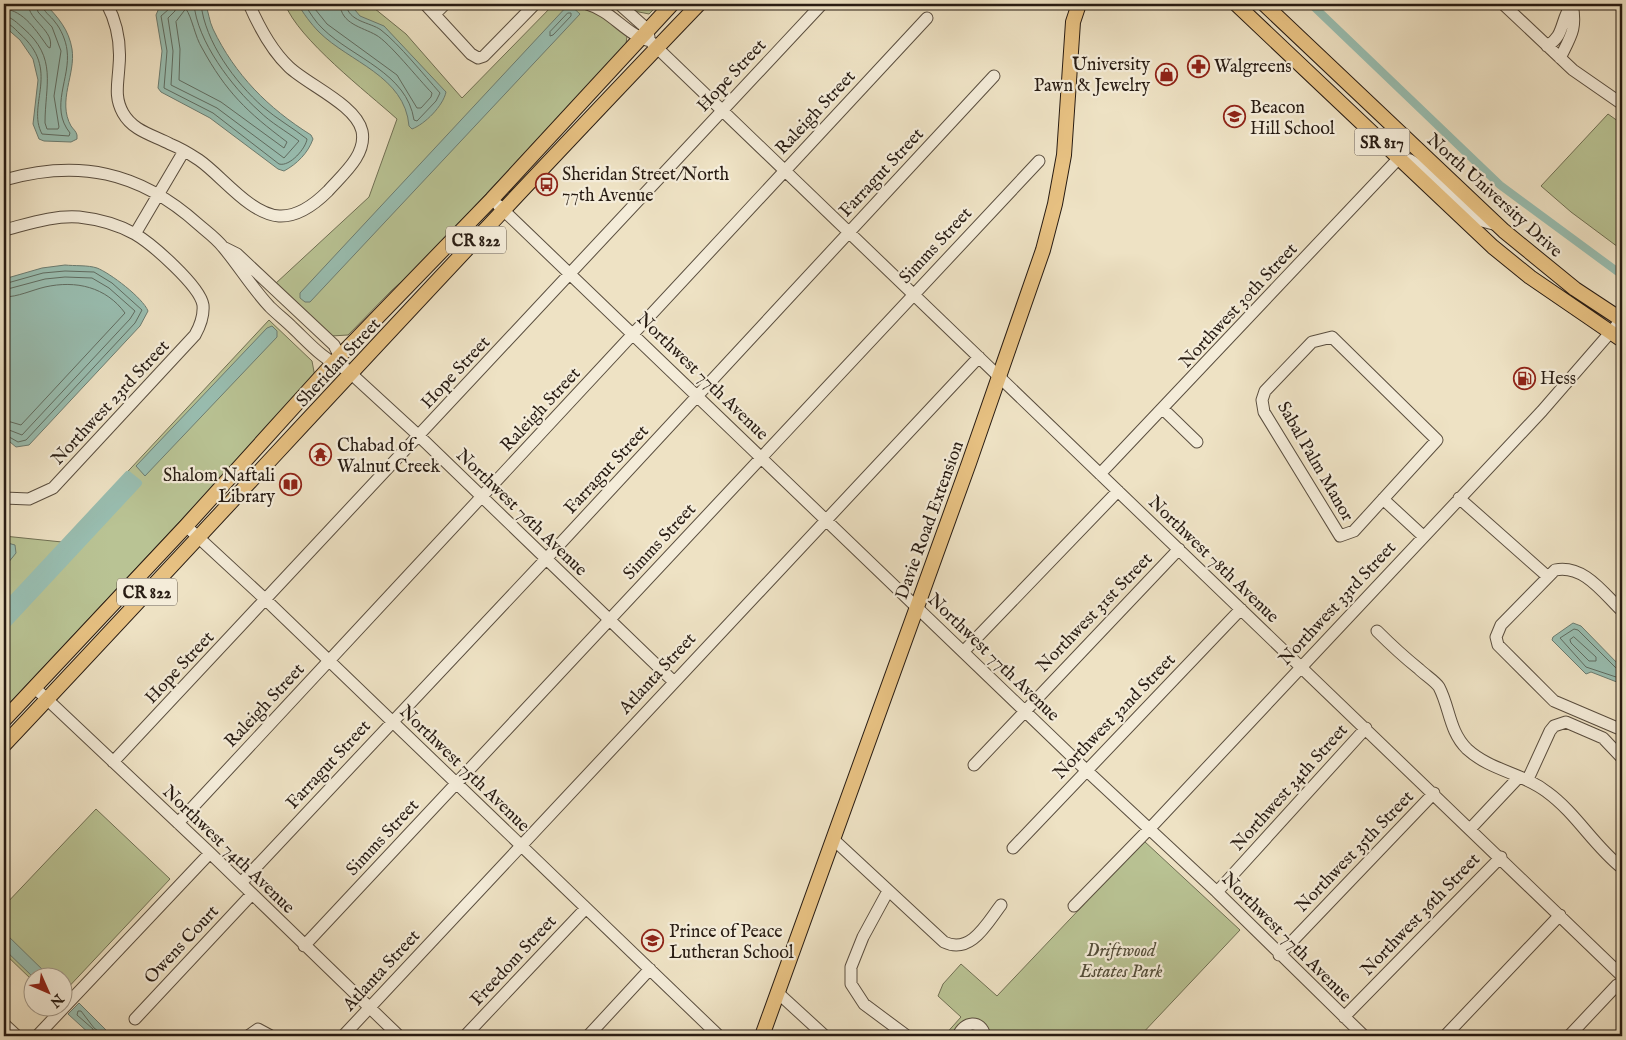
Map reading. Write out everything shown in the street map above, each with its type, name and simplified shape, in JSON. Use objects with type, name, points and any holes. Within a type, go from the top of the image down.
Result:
[{"type":"main road","name":"Sheridan Street","points":[[4,720],[186,526],[343,366],[504,210],[648,39],[672,4]]},
{"type":"main road","name":"Sheridan Street","points":[[4,745],[199,537],[343,366],[492,199],[648,39],[700,4]]},
{"type":"main road","name":"Davie Road Extension","points":[[762,1036],[1000,377],[1043,250],[1055,204],[1064,155],[1073,22],[1079,4]]},
{"type":"main road","name":"North University Drive","points":[[1236,4],[1508,259],[1536,282],[1617,337]]},
{"type":"main road","name":"North University Drive","points":[[1264,4],[1497,225],[1561,278],[1622,319]]},
{"type":"main road","points":[[1303,67],[1316,72],[1331,83],[1385,133],[1396,138],[1404,138]]},
{"type":"street","points":[[107,4],[119,38],[117,101],[131,124],[143,132],[200,160],[254,206],[266,213],[279,216],[294,214],[308,208],[324,194],[357,157],[362,143],[362,131],[356,119],[347,109],[303,79],[288,66],[270,45],[249,4]]},
{"type":"street","points":[[425,4],[471,54],[478,58],[484,56],[535,4]]},
{"type":"street","points":[[436,14],[445,4]]},
{"type":"street","points":[[587,4],[615,17],[648,39]]},
{"type":"street","points":[[619,4],[648,39],[1000,377]]},
{"type":"street","name":"Hope Street","points":[[113,762],[822,4]]},
{"type":"street","points":[[1502,4],[1560,58],[1622,104]]},
{"type":"street","points":[[1547,46],[1556,41],[1565,13],[1572,4]]},
{"type":"street","points":[[1560,58],[1573,31],[1575,22],[1572,4]]},
{"type":"street","name":"Raleigh Street","points":[[178,823],[927,18]]},
{"type":"street","points":[[1561,29],[1573,31]]},
{"type":"street","name":"Farragut Street","points":[[241,883],[546,559],[994,76]]},
{"type":"street","points":[[4,230],[56,218],[79,217],[118,227],[135,234],[184,151]]},
{"type":"street","points":[[1399,158],[1410,160],[1426,170],[1478,220],[1497,225]]},
{"type":"street","name":"Northwest 30th Street","points":[[1100,474],[1399,158]]},
{"type":"street","name":"Simms Street","points":[[304,946],[1039,161]]},
{"type":"street","name":"Northwest 76th Avenue","points":[[4,180],[26,174],[61,169],[89,170],[112,174],[135,182],[159,195],[188,215],[224,248],[270,306],[290,326],[343,366],[419,436],[673,681]]},
{"type":"street","name":"Northwest 77th Avenue","points":[[492,199],[1086,770],[1217,892],[1279,955],[1364,1036]]},
{"type":"street","name":"Northwest 23rd Street","points":[[4,498],[29,499],[53,488],[195,335],[203,315],[202,304],[196,291],[158,252],[135,234]]},
{"type":"street","name":"Northwest 76th Avenue","points":[[224,248],[237,254],[334,345],[343,366]]},
{"type":"street","points":[[290,326],[301,314]]},
{"type":"street","name":"Northwest 33rd Street","points":[[1074,906],[1302,667],[1459,498],[1617,337],[1622,319]]},
{"type":"street","name":"Sabal Palm Manor","points":[[1332,337],[1437,440],[1383,499],[1354,531],[1340,536],[1264,412],[1262,400],[1265,391],[1312,342],[1332,337]]},
{"type":"street","name":"Atlanta Street","points":[[343,1036],[673,681],[979,357]]},
{"type":"street","name":"Northwest 78th Avenue","points":[[1000,377],[1471,828],[1622,976]]},
{"type":"street","points":[[1163,409],[1197,442]]},
{"type":"street","points":[[964,651],[1118,491]]},
{"type":"street","points":[[1459,498],[1547,576]]},
{"type":"street","points":[[1383,499],[1423,536]]},
{"type":"street","name":"Northwest 75th Avenue","points":[[186,526],[266,600],[719,1036]]},
{"type":"street","name":"Northwest 31st Street","points":[[974,765],[1179,549]]},
{"type":"street","points":[[1622,611],[1582,573],[1565,568],[1555,570],[1547,576],[1501,625],[1496,636],[1498,645],[1554,701],[1622,730]]},
{"type":"street","name":"Northwest 32nd Street","points":[[1013,848],[1241,609]]},
{"type":"street","points":[[1376,631],[1438,686],[1456,736],[1468,749],[1486,762],[1523,778],[1548,792],[1572,813],[1602,849],[1622,868]]},
{"type":"street","name":"Northwest 74th Avenue","points":[[34,687],[210,853],[399,1036]]},
{"type":"street","points":[[1471,828],[1523,778],[1554,726],[1566,722],[1603,738],[1622,758]]},
{"type":"street","name":"Northwest 34th Street","points":[[1217,892],[1366,728]]},
{"type":"street","name":"Northwest 35th Street","points":[[1279,955],[1434,794]]},
{"type":"street","points":[[833,839],[944,942],[954,946],[968,944],[1001,905]]},
{"type":"street","points":[[37,1036],[210,853]]},
{"type":"street","name":"Northwest 36th Street","points":[[1344,1018],[1501,857]]},
{"type":"street","points":[[888,891],[862,937],[851,967],[851,984],[864,1004],[907,1036]]},
{"type":"street","name":"Owens Court","points":[[135,1018],[252,894]]},
{"type":"street","name":"Freedom Street","points":[[465,1036],[586,908]]},
{"type":"street","points":[[1445,1036],[1560,916]]},
{"type":"street","points":[[588,1036],[650,969]]},
{"type":"street","points":[[1569,1036],[1617,985],[1622,983]]},
{"type":"street","points":[[777,992],[825,1036]]},
{"type":"street","points":[[4,1024],[17,1036]]},
{"type":"street","points":[[958,1036],[961,1029],[967,1024],[975,1024],[982,1028],[985,1036]]},
{"type":"street","points":[[248,1036],[258,1029],[271,1036]]},
{"type":"green space","points":[[285,4],[369,4],[406,34],[462,98],[554,4],[576,5],[595,11],[611,20],[627,36],[626,44],[416,269],[392,290],[348,335],[331,336],[275,284],[369,197],[397,119],[318,49],[292,18]]},
{"type":"green space","points":[[627,4],[659,4],[649,14],[634,11]]},
{"type":"green space","points":[[1608,114],[1622,124],[1622,250],[1571,212],[1541,186]]},
{"type":"green space","points":[[269,320],[312,361],[315,377],[4,709],[4,536],[62,542]]},
{"type":"green space","points":[[96,809],[170,879],[72,983],[72,968],[22,968],[22,970],[4,953],[4,906]]},
{"type":"green space","name":"Driftwood Estates Park","points":[[1144,841],[1240,930],[1140,1036],[944,1036],[961,1017],[938,996],[943,984],[961,964],[997,996]]},
{"type":"water","points":[[4,4],[45,4],[66,30],[71,42],[73,58],[66,97],[67,117],[77,134],[77,139],[71,142],[44,141],[39,139],[33,124],[38,80],[33,59],[20,40],[4,26]]},
{"type":"water","points":[[170,4],[205,4],[213,29],[242,76],[281,114],[311,135],[313,139],[302,158],[284,171],[278,169],[210,118],[161,92],[158,88],[162,51],[156,15],[159,8]]},
{"type":"water","points":[[298,4],[350,4],[360,16],[384,26],[446,92],[437,109],[417,127],[412,129],[409,126],[405,109],[397,94],[387,82],[331,43],[307,18]]},
{"type":"water","points":[[569,4],[580,14],[310,302],[305,302],[300,298],[300,293]]},
{"type":"water","points":[[65,265],[89,266],[103,271],[118,280],[133,293],[148,311],[140,326],[29,445],[16,447],[4,437],[4,279],[42,268]]},
{"type":"water","points":[[272,326],[277,331],[277,337],[145,476],[136,466],[267,328]]},
{"type":"water","points":[[128,475],[138,483],[4,627],[4,608]]},
{"type":"water","points":[[4,542],[15,545],[16,553],[4,568]]},
{"type":"water","points":[[1573,623],[1581,626],[1622,668],[1622,684],[1591,672],[1586,674],[1552,640],[1553,637]]},
{"type":"water","points":[[4,932],[41,968],[24,968],[4,949]]},
{"type":"water","points":[[79,1003],[112,1036],[92,1036],[72,1018],[72,1010]]},
{"type":"waterway","points":[[1311,4],[1500,185],[1622,275]]},
{"type":"waterway","points":[[4,608],[128,475],[138,483],[4,627]]},
{"type":"place","name":"Walgreens","points":[[1198,66]]},
{"type":"place","name":"University Pawn & Jewelry","points":[[1166,74]]},
{"type":"place","name":"Beacon Hill School","points":[[1234,117]]},
{"type":"place","name":"Sheridan Street/North 77th Avenue","points":[[546,184]]},
{"type":"place","name":"Hess","points":[[1524,378]]},
{"type":"place","name":"Chabad of Walnut Creek","points":[[321,455]]},
{"type":"place","name":"Shalom Naftali Library","points":[[291,485]]},
{"type":"place","name":"Prince of Peace Lutheran School","points":[[653,941]]}]
